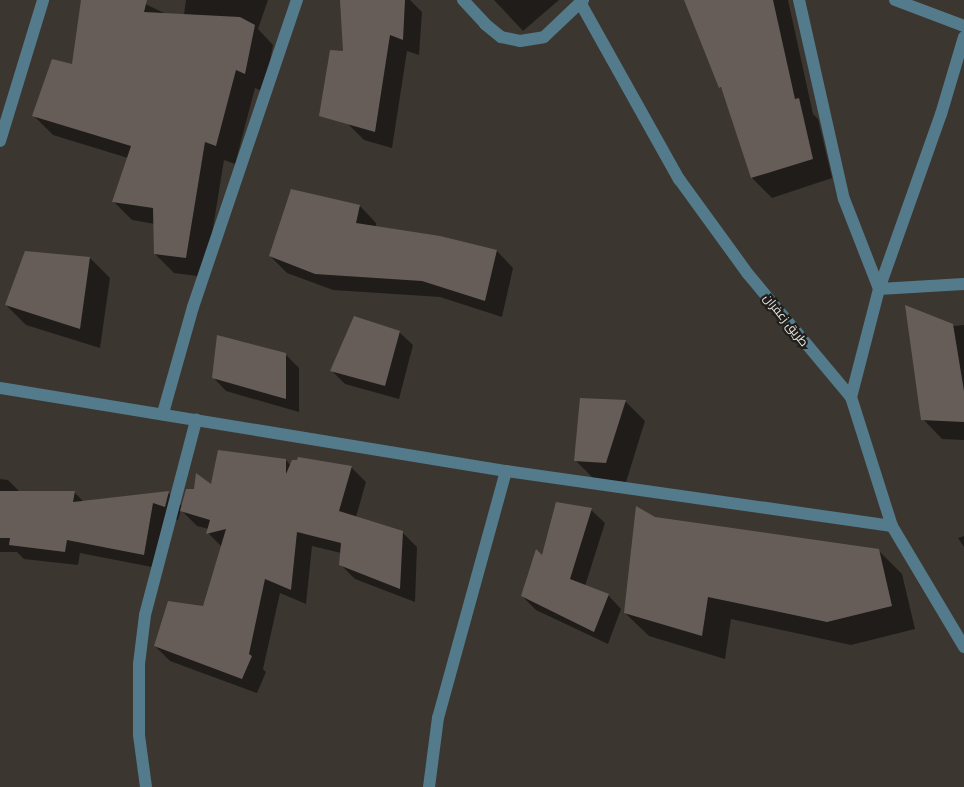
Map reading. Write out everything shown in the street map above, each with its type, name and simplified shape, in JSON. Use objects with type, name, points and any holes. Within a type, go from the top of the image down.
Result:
[{"type":"street","points":[[0,141],[43,0]]},
{"type":"street","points":[[163,413],[193,307],[297,0]]},
{"type":"street","points":[[463,0],[485,24],[501,37],[520,41],[544,37],[582,2]]},
{"type":"street","points":[[799,0],[844,199],[879,289]]},
{"type":"street","points":[[895,0],[964,26]]},
{"type":"street","name":"طريق زعفران","points":[[582,2],[679,179],[748,274],[852,397],[892,526],[964,647]]},
{"type":"street","points":[[852,397],[879,289],[941,114],[964,37]]},
{"type":"street","points":[[879,289],[964,284]]},
{"type":"street","points":[[0,388],[163,413],[506,471],[892,526]]},
{"type":"street","points":[[146,787],[139,735],[139,664],[145,615],[196,420]]},
{"type":"street","points":[[429,787],[438,718],[506,471]]},
{"type":"building","points":[[81,0],[147,0],[144,12],[240,17],[255,25],[245,74],[236,70],[216,146],[205,142],[186,258],[154,254],[153,208],[112,202],[131,146],[32,116],[52,59],[72,64]]},
{"type":"building","points":[[340,0],[405,0],[403,40],[390,35],[375,132],[319,116],[330,50],[343,51]]},
{"type":"building","points":[[684,0],[773,0],[795,99],[799,98],[813,159],[751,178],[721,87],[719,88]]},
{"type":"building","points":[[291,189],[360,205],[356,223],[440,236],[497,250],[485,301],[422,281],[315,274],[269,256]]},
{"type":"building","points":[[25,251],[90,257],[80,329],[5,305]]},
{"type":"building","points":[[905,305],[953,324],[964,391],[964,422],[921,420]]},
{"type":"building","points":[[354,316],[400,331],[385,386],[330,371]]},
{"type":"building","points":[[217,335],[286,353],[286,399],[212,378]]},
{"type":"building","points":[[580,398],[626,400],[606,463],[574,461]]},
{"type":"building","points":[[218,450],[286,459],[286,474],[292,460],[297,460],[298,457],[352,466],[339,511],[403,531],[400,589],[339,565],[341,543],[297,532],[291,590],[265,579],[249,654],[252,656],[242,679],[154,646],[168,601],[203,606],[226,529],[206,534],[210,520],[180,511],[186,489],[194,489],[196,473],[211,484]]},
{"type":"building","points":[[0,491],[75,491],[73,502],[169,491],[165,507],[153,503],[144,555],[67,540],[65,552],[9,545],[10,538],[0,538]]},
{"type":"building","points":[[556,502],[592,508],[570,579],[609,594],[594,632],[521,596],[536,549],[542,555]]},
{"type":"building","points":[[636,506],[655,517],[879,549],[892,606],[827,622],[708,597],[702,636],[624,613]]}]
